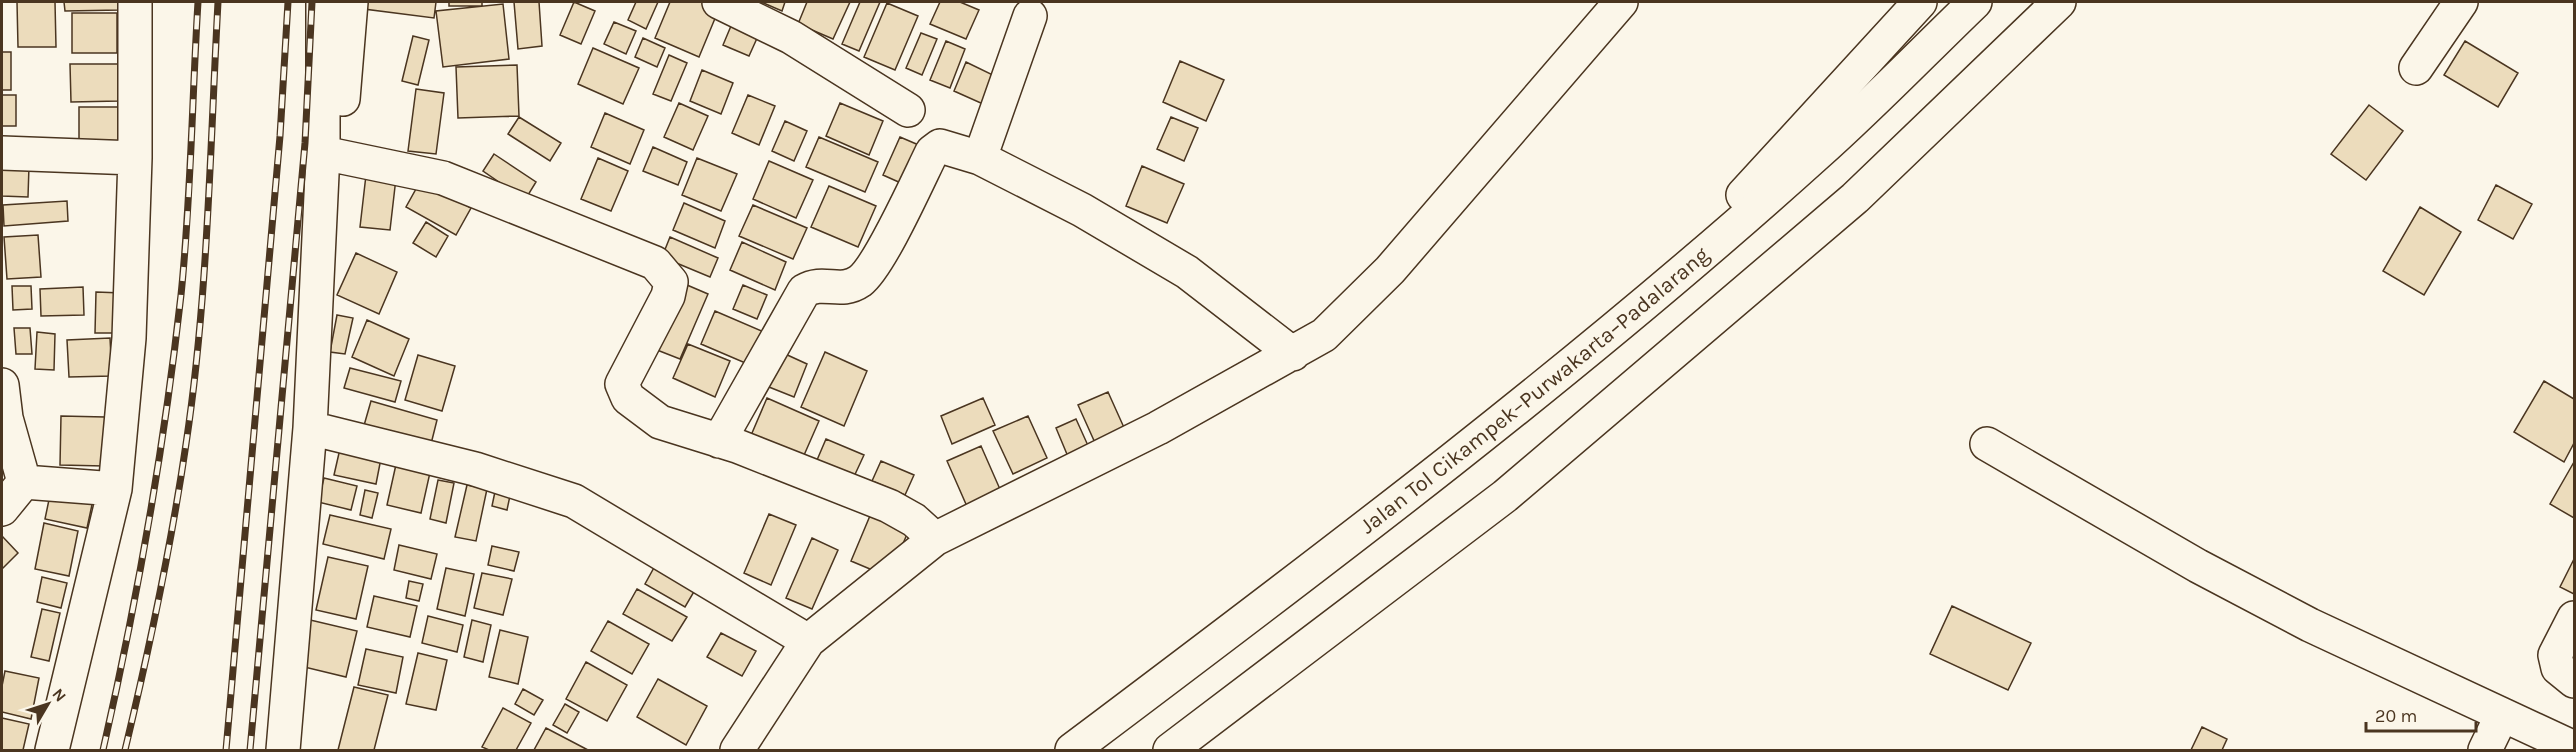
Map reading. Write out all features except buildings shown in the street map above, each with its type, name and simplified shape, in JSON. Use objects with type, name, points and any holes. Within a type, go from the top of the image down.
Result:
[{"type":"main road","points":[[52,750],[115,489],[129,338],[135,158],[135,2]]},
{"type":"main road","points":[[323,2],[331,156]]},
{"type":"main road","points":[[283,750],[331,156],[351,2]]},
{"type":"main road","points":[[719,2],[791,37],[908,110]]},
{"type":"main road","points":[[737,750],[808,641],[935,539],[1158,428],[1293,354],[1324,335],[1341,321],[1390,270],[1621,2]]},
{"type":"main road","points":[[1647,300],[1920,2]]},
{"type":"main road","name":"Jalan Tol Cikampek–Purwakarta–Padalarang","points":[[1072,750],[1386,514],[1647,300],[1819,153],[1975,2]]},
{"type":"main road","points":[[1170,750],[1505,496],[1855,198],[2060,2]]},
{"type":"main road","points":[[2416,68],[2461,2]]},
{"type":"main road","points":[[980,158],[1030,16]]},
{"type":"main road","points":[[719,441],[804,291],[818,284],[837,288],[849,286],[868,273],[934,149],[946,146],[980,158],[1082,210],[1187,272],[1293,354]]},
{"type":"main road","points":[[2,153],[135,158]]},
{"type":"main road","points":[[331,156],[443,178],[655,263],[670,282],[668,296],[622,384],[628,398],[660,422],[719,441],[889,506],[914,520],[935,539]]},
{"type":"main road","points":[[2,385],[4,419],[24,482]]},
{"type":"main road","points":[[310,428],[476,469],[574,501],[808,641]]},
{"type":"main road","points":[[1987,444],[2198,566],[2310,625],[2502,715],[2574,746]]},
{"type":"main road","points":[[24,482],[115,489]]},
{"type":"main road","points":[[2,509],[24,482]]},
{"type":"main road","points":[[2574,618],[2556,655],[2558,668],[2574,681]]},
{"type":"main road","points":[[2485,750],[2502,715]]},
{"type":"railway","points":[[103,750],[148,524],[174,352],[187,222],[198,2]]},
{"type":"railway","points":[[125,750],[166,560],[180,483],[193,389],[204,279],[218,2]]},
{"type":"railway","points":[[226,750],[280,136],[288,2]]},
{"type":"railway","points":[[250,750],[305,143],[312,2]]}]
